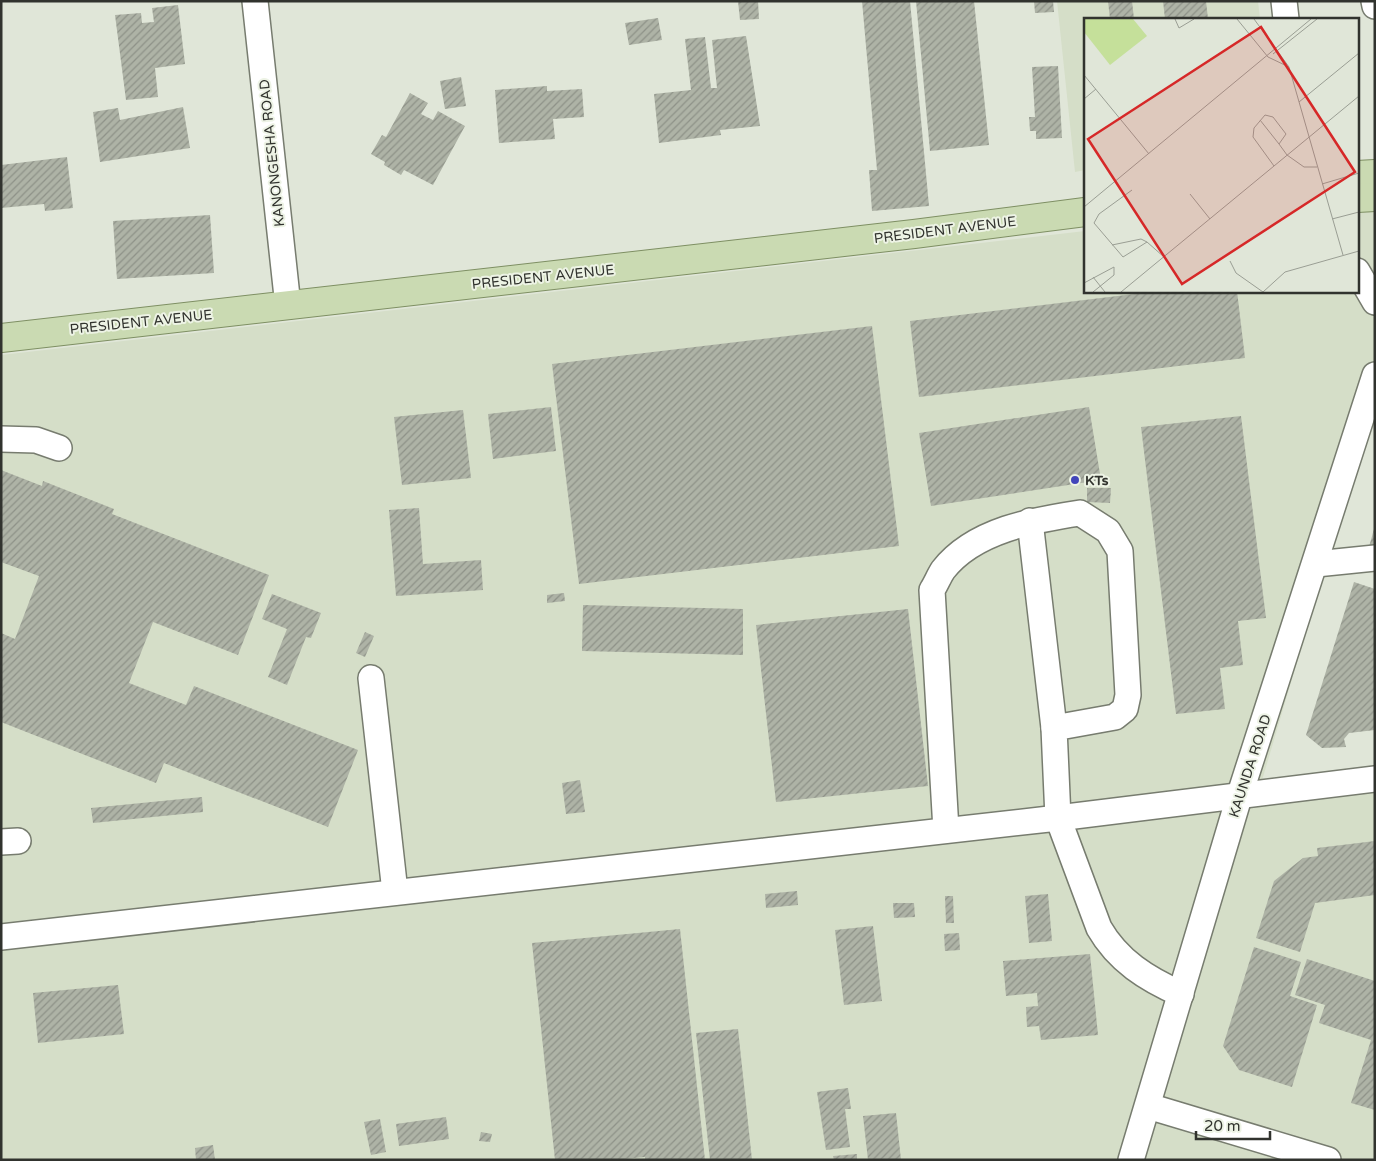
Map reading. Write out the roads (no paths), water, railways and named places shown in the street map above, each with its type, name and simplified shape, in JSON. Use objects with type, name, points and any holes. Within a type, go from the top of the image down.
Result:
[{"type":"main road","points":[[1358,175],[1375,174]]},
{"type":"main road","points":[[1358,198],[1375,197]]},
{"type":"main road","name":"PRESIDENT AVENUE","points":[[1,338],[914,234],[1084,212]]},
{"type":"street","name":"KANONGESHA ROAD","points":[[255,1],[288,306]]},
{"type":"street","points":[[1284,1],[1286,18]]},
{"type":"street","points":[[1374,1],[1375,6]]},
{"type":"street","points":[[1358,273],[1375,302]]},
{"type":"street","name":"KAUNDA ROAD","points":[[1131,1160],[1240,794],[1316,564],[1375,375]]},
{"type":"street","points":[[1,439],[36,440],[59,448]]},
{"type":"street","points":[[946,830],[932,590],[943,570],[969,546],[1030,520],[1080,513],[1108,531],[1120,551],[1128,694],[1125,709],[1115,717],[1054,728]]},
{"type":"street","points":[[1030,520],[1054,728],[1058,818],[1099,928],[1108,944],[1122,959],[1141,973],[1181,994]]},
{"type":"street","points":[[1316,564],[1375,558]]},
{"type":"street","points":[[371,678],[395,892]]},
{"type":"street","points":[[1,937],[1058,818],[1240,794],[1375,779]]},
{"type":"street","points":[[1148,1106],[1328,1160]]},
{"type":"place","name":"KTs","points":[[1075,480]]}]
